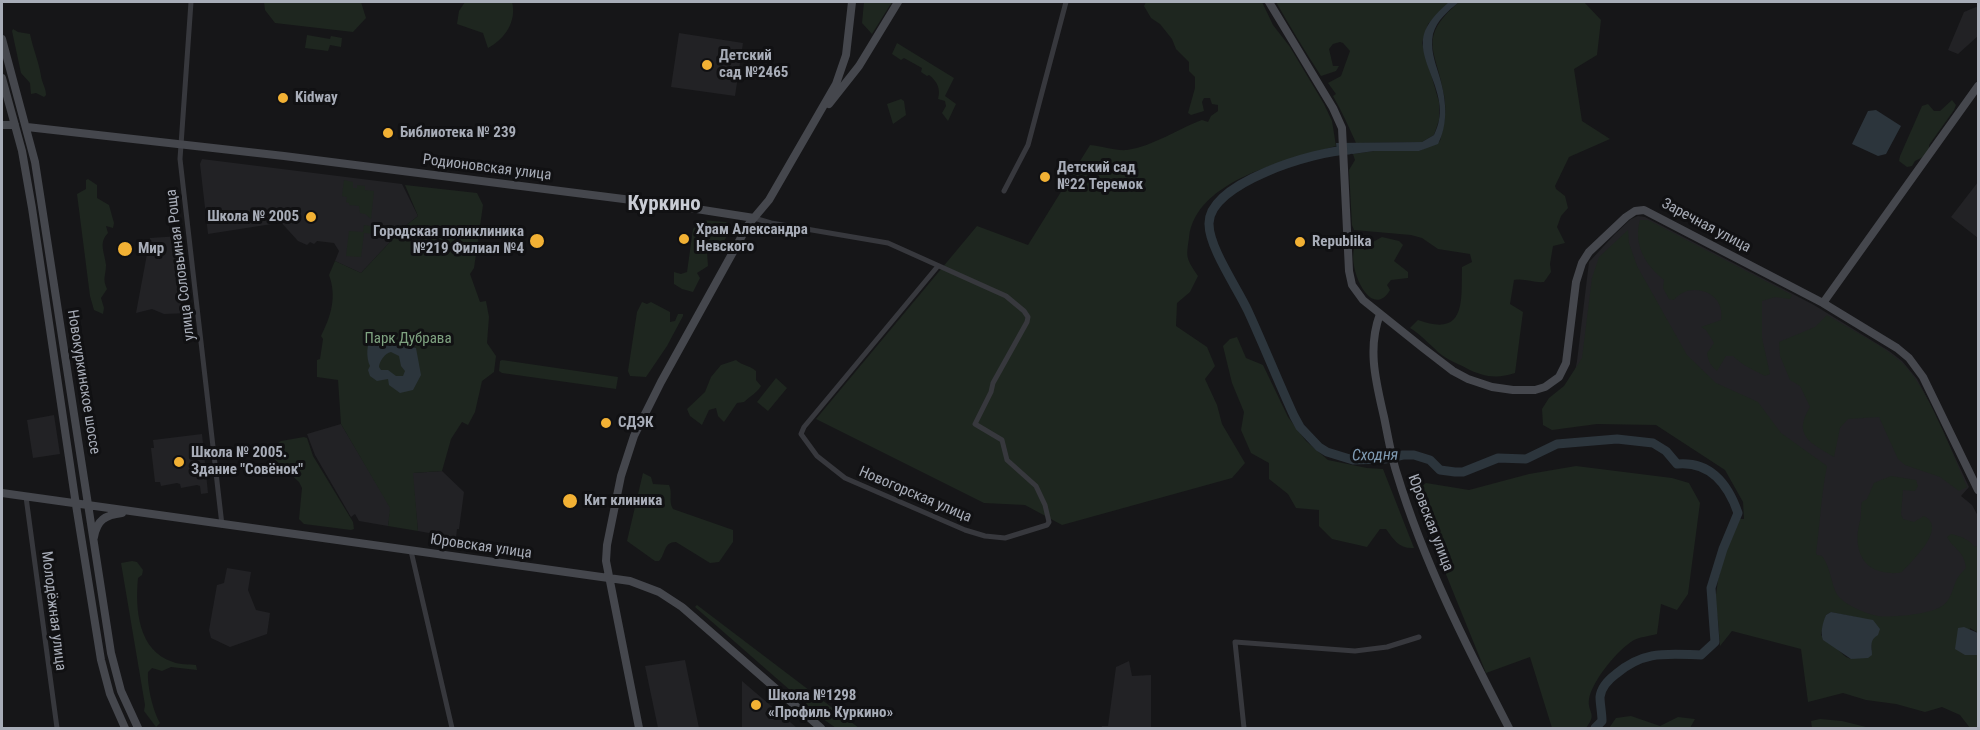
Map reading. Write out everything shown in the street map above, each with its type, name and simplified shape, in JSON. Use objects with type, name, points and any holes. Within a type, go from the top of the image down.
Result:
[{"type":"street","name":"улица Соловьиная Роща","points":[[191,2],[180,159],[222,525]]},
{"type":"street","points":[[639,729],[608,578],[606,545],[625,462],[634,436],[661,382],[748,225],[769,200],[820,114],[843,66],[852,2]]},
{"type":"street","points":[[820,114],[848,82],[898,2]]},
{"type":"street","points":[[1004,191],[1028,145],[1066,2]]},
{"type":"street","name":"Заречная улица","points":[[1269,2],[1339,120],[1343,138],[1350,279],[1360,296],[1380,314],[1468,380],[1502,389],[1524,390],[1545,387],[1559,377],[1566,363],[1576,282],[1582,263],[1589,252],[1626,217],[1640,209],[1667,220],[1823,303],[1881,337],[1909,358],[1923,377],[1934,398],[1978,490]]},
{"type":"street","name":"Новокуркинское шоссе","points":[[2,39],[27,127],[43,206],[111,653],[121,691],[138,729]]},
{"type":"street","points":[[848,42],[853,55],[865,56]]},
{"type":"street","points":[[843,66],[854,66],[865,56]]},
{"type":"street","name":"Новокуркинское шоссе","points":[[2,78],[22,151],[32,208],[100,655],[110,694],[125,729]]},
{"type":"street","points":[[1823,303],[1978,86]]},
{"type":"street","points":[[2,125],[15,125]]},
{"type":"street","name":"Родионовская улица","points":[[27,127],[680,206],[882,241],[1006,296],[1028,317],[1023,331],[993,383],[975,424]]},
{"type":"street","points":[[32,208],[35,212],[40,212],[43,206]]},
{"type":"street","points":[[39,254],[44,248],[50,252]]},
{"type":"street","name":"Новогорская улица","points":[[938,266],[804,427],[801,434],[818,456],[844,478],[965,530],[985,536],[1005,538],[1047,525],[1049,522],[1045,505],[1034,482],[1015,469],[1007,460],[1002,440],[975,424]]},
{"type":"street","name":"Юровская улица","points":[[1380,314],[1373,342],[1373,363],[1395,468],[1424,546],[1465,639],[1509,729]]},
{"type":"street","name":"Юровская улица","points":[[2,493],[608,578],[643,585],[682,607],[821,729]]},
{"type":"street","name":"Молодёжная улица","points":[[26,496],[57,729]]},
{"type":"street","points":[[93,542],[96,527],[101,520],[111,515],[131,512]]},
{"type":"street","points":[[411,550],[452,729]]},
{"type":"street","points":[[1244,729],[1235,642],[1355,651],[1387,647],[1419,637]]},
{"type":"street","points":[[100,655],[105,649],[111,653]]},
{"type":"shaded area","points":[[1449,2],[1459,2],[1440,20],[1432,40],[1445,110],[1444,127],[1438,144],[1419,151],[1374,151],[1353,154],[1337,152],[1336,143],[1422,142],[1434,135],[1439,120],[1440,106],[1424,55],[1423,43],[1425,31],[1430,23]]},
{"type":"shaded area","points":[[1978,8],[1978,36],[1958,54],[1948,50],[1964,12]]},
{"type":"shaded area","name":"Детский сад №2465","points":[[679,33],[743,43],[735,96],[671,87]]},
{"type":"shaded area","points":[[1876,110],[1901,126],[1886,154],[1878,156],[1852,144],[1868,111]]},
{"type":"shaded area","name":"Школа № 2005","points":[[202,159],[402,184],[418,216],[404,227],[361,273],[335,261],[339,251],[334,243],[317,241],[307,245],[298,241],[278,219],[272,224],[208,234],[200,164]]},
{"type":"shaded area","points":[[1978,182],[1978,238],[1951,217]]},
{"type":"shaded area","points":[[1638,216],[1645,217],[1814,305],[1889,351],[1902,361],[1917,379],[1969,487],[1961,496],[1972,505],[1978,516],[1978,625],[1907,625],[1832,606],[1709,434],[1570,398],[1577,361],[1589,262],[1615,234],[1631,219]]},
{"type":"shaded area","points":[[180,236],[189,313],[164,314],[152,309],[136,313],[150,238]]},
{"type":"shaded area","points":[[373,335],[416,348],[421,375],[413,390],[400,393],[389,385],[388,379],[377,381],[370,376],[367,350]],"holes":[[[389,353],[399,356],[401,366],[405,371],[403,376],[396,376],[379,367],[383,358]]]},
{"type":"shaded area","points":[[54,415],[60,454],[33,458],[27,420]]},
{"type":"shaded area","points":[[341,424],[391,508],[388,526],[359,521],[355,514],[351,517],[315,455],[307,434]]},
{"type":"shaded area","name":"Школа № 2005. Здание \"Совёнок\"","points":[[202,434],[208,493],[201,494],[200,486],[197,485],[181,488],[177,483],[161,486],[160,482],[155,482],[151,448],[154,448],[153,440]]},
{"type":"shaded area","points":[[442,471],[464,492],[456,538],[418,531],[412,473]]},
{"type":"shaded area","points":[[227,568],[251,572],[248,590],[256,610],[270,613],[267,634],[230,647],[211,638],[209,630],[217,585],[224,583]]},
{"type":"shaded area","points":[[1831,612],[1873,620],[1880,629],[1872,641],[1872,655],[1868,658],[1851,659],[1823,640],[1823,624],[1826,615]]},
{"type":"shaded area","points":[[1964,627],[1978,633],[1978,655],[1965,655],[1955,649],[1958,628]]},
{"type":"shaded area","points":[[685,660],[699,728],[658,728],[645,666]]},
{"type":"shaded area","points":[[1129,661],[1132,676],[1151,675],[1151,728],[1101,728],[1108,726],[1116,667]]},
{"type":"shaded area","name":"Школа №1298 «Профиль Куркино»","points":[[742,681],[797,728],[742,728]]},
{"type":"green space","points":[[264,2],[361,2],[366,18],[353,32],[275,23],[265,10]]},
{"type":"green space","points":[[465,2],[512,2],[511,23],[500,40],[488,48],[483,33],[457,24],[459,11]]},
{"type":"green space","points":[[864,2],[892,2],[872,34],[862,23]]},
{"type":"green space","points":[[1146,2],[1262,2],[1273,25],[1290,47],[1332,121],[1336,146],[1270,166],[1226,187],[1208,201],[1195,218],[1189,238],[1188,258],[1198,276],[1190,292],[1177,303],[1176,326],[1207,347],[1215,366],[1205,379],[1217,405],[1222,424],[1245,463],[1232,478],[1062,525],[1025,505],[984,503],[816,419],[977,226],[1028,245],[1090,145],[1123,150],[1137,148],[1202,120],[1208,122],[1211,116],[1218,111],[1218,105],[1212,104],[1210,98],[1204,98],[1202,102],[1204,111],[1191,115],[1188,113],[1195,88],[1195,77],[1189,71],[1189,62],[1176,49],[1172,39],[1160,24],[1151,18],[1144,6]]},
{"type":"green space","points":[[1276,2],[1449,2],[1428,24],[1422,43],[1439,102],[1439,120],[1434,135],[1422,142],[1356,143],[1333,96],[1336,94],[1328,83],[1341,76],[1350,51],[1343,43],[1333,44],[1329,49],[1333,66],[1339,66],[1336,71],[1321,76]]},
{"type":"green space","points":[[1459,2],[1584,2],[1601,20],[1597,55],[1574,69],[1582,121],[1610,139],[1569,157],[1555,186],[1565,196],[1568,208],[1561,216],[1557,227],[1565,243],[1553,246],[1551,272],[1544,282],[1514,280],[1510,304],[1523,312],[1515,373],[1502,376],[1478,373],[1450,360],[1410,328],[1418,320],[1445,324],[1453,320],[1461,303],[1462,267],[1472,262],[1470,254],[1438,249],[1422,238],[1411,235],[1354,230],[1352,225],[1349,170],[1355,160],[1353,154],[1374,151],[1419,151],[1440,141],[1445,118],[1445,101],[1434,56],[1434,36],[1446,15]]},
{"type":"green space","points":[[13,29],[30,34],[45,90],[44,97],[36,93],[31,94],[30,83],[21,73]]},
{"type":"green space","points":[[307,35],[330,39],[331,36],[342,38],[341,47],[330,45],[328,51],[305,48]]},
{"type":"green space","points":[[897,43],[954,78],[945,96],[956,104],[948,121],[942,113],[946,106],[945,101],[938,99],[939,89],[936,83],[929,75],[921,72],[922,68],[892,54]]},
{"type":"green space","points":[[901,99],[904,101],[906,115],[893,124],[887,104]]},
{"type":"green space","points":[[1952,100],[1956,105],[1954,110],[1929,145],[1929,151],[1912,166],[1907,167],[1899,161],[1922,106],[1928,104],[1934,111],[1940,111]]},
{"type":"green space","points":[[88,179],[97,185],[97,198],[109,205],[114,223],[113,228],[106,226],[108,233],[103,241],[107,289],[101,298],[103,314],[94,310],[90,296],[77,194],[86,189]]},
{"type":"green space","points":[[344,180],[353,182],[353,188],[357,188],[357,185],[365,186],[365,190],[374,191],[371,219],[360,213],[359,206],[349,205],[346,202],[347,197],[342,196]]},
{"type":"green space","name":"Парк Дубрава","points":[[405,185],[477,193],[483,205],[474,268],[470,274],[480,302],[486,301],[489,317],[487,343],[496,356],[494,372],[482,381],[475,412],[468,425],[462,422],[451,439],[442,471],[413,473],[418,531],[388,526],[390,508],[341,424],[338,380],[317,377],[317,360],[320,359],[323,339],[321,336],[332,306],[333,291],[329,275],[335,261],[361,273],[404,227],[418,216]]},
{"type":"green space","points":[[702,220],[726,222],[731,229],[720,248],[707,252],[708,266],[697,273],[700,278],[693,292],[674,284],[674,272],[681,274],[687,272],[693,229]]},
{"type":"green space","points":[[1640,220],[1648,220],[1792,295],[1790,299],[1775,297],[1762,301],[1762,338],[1770,374],[1765,376],[1733,356],[1726,356],[1717,371],[1713,367],[1707,353],[1714,343],[1706,330],[1701,327],[1721,320],[1718,302],[1713,296],[1697,290],[1681,294],[1674,300],[1669,299],[1663,288],[1664,280],[1651,268],[1642,253],[1638,237]]},
{"type":"green space","points":[[364,225],[376,227],[375,234],[364,233],[361,257],[346,256],[349,231],[363,232]]},
{"type":"green space","points":[[1628,230],[1629,243],[1637,266],[1687,355],[1716,383],[1758,402],[1781,433],[1827,466],[1816,553],[1825,561],[1837,594],[1843,601],[1878,616],[1911,615],[1937,609],[1948,600],[1958,578],[1966,568],[1961,554],[1947,537],[1951,534],[1965,539],[1975,547],[1978,545],[1978,633],[1970,628],[1965,655],[1978,655],[1978,728],[1970,728],[1960,715],[1942,707],[1925,712],[1843,693],[1808,702],[1801,649],[1732,631],[1720,646],[1715,602],[1718,580],[1738,519],[1744,519],[1743,502],[1725,470],[1656,425],[1597,424],[1552,430],[1543,425],[1542,409],[1549,398],[1564,386],[1582,358],[1592,278],[1599,257]],"holes":[[[1831,612],[1855,617],[1873,638],[1872,650],[1851,659],[1821,635],[1826,615]]]},
{"type":"green space","points":[[1382,237],[1399,241],[1403,245],[1394,261],[1408,272],[1408,278],[1391,280],[1387,285],[1390,290],[1382,298],[1374,299],[1361,286],[1356,274],[1353,262],[1354,251],[1357,242],[1362,244],[1364,250],[1369,249],[1371,243]]},
{"type":"green space","points":[[642,302],[647,304],[651,302],[670,312],[670,322],[675,321],[678,314],[683,314],[667,346],[646,377],[630,376],[628,371],[637,312]]},
{"type":"green space","points":[[1827,315],[1883,348],[1910,372],[1938,420],[1967,487],[1959,491],[1940,477],[1905,465],[1898,459],[1879,417],[1848,419],[1840,428],[1834,457],[1807,438],[1803,425],[1810,407],[1800,386],[1790,380],[1780,356],[1779,342],[1815,327]]},
{"type":"green space","points":[[1237,337],[1246,358],[1263,365],[1288,417],[1306,441],[1328,460],[1383,469],[1414,548],[1401,545],[1386,529],[1380,529],[1367,547],[1332,539],[1319,526],[1319,510],[1296,508],[1288,494],[1269,479],[1269,463],[1251,453],[1241,430],[1244,412],[1232,383],[1223,346],[1230,339]]},
{"type":"green space","points":[[502,360],[618,377],[616,389],[502,373],[499,371]]},
{"type":"green space","points":[[736,360],[756,371],[756,380],[761,386],[744,402],[737,403],[724,422],[718,416],[716,408],[709,410],[702,425],[690,416],[687,409],[705,392],[711,377],[721,365]]},
{"type":"green space","points":[[776,378],[787,388],[768,411],[757,402]]},
{"type":"green space","points":[[307,438],[313,456],[353,522],[354,529],[304,524],[299,519],[302,488],[299,482],[272,455],[276,449],[275,445],[281,441]]},
{"type":"green space","points":[[1576,466],[1672,478],[1689,483],[1700,503],[1688,594],[1677,610],[1661,604],[1657,634],[1634,640],[1621,650],[1607,666],[1591,692],[1589,704],[1591,719],[1586,728],[1552,728],[1530,657],[1486,673],[1413,493],[1426,483],[1469,490],[1529,474]]},
{"type":"green space","points":[[643,473],[651,477],[653,484],[669,485],[673,509],[733,530],[733,542],[719,562],[710,563],[676,542],[669,544],[659,561],[655,561],[627,541]]},
{"type":"green space","points":[[1891,476],[1916,480],[1918,486],[1915,491],[1903,490],[1901,514],[1903,519],[1914,522],[1924,516],[1930,521],[1932,528],[1920,553],[1902,572],[1895,573],[1883,572],[1868,565],[1858,545],[1862,502],[1867,499],[1874,483]]},
{"type":"green space","points":[[137,562],[143,570],[142,575],[138,578],[137,603],[141,628],[146,639],[161,657],[176,663],[196,665],[197,670],[171,667],[162,671],[152,668],[148,672],[151,698],[160,723],[156,727],[144,711],[145,705],[121,563]]},
{"type":"green space","points":[[697,605],[859,728],[836,728],[823,719],[695,607]]},
{"type":"green space","points":[[1631,716],[1660,726],[1678,717],[1695,719],[1690,728],[1609,728],[1616,718]]},
{"type":"green space","points":[[1820,719],[1842,721],[1870,728],[1812,728],[1811,721]]},
{"type":"waterway","name":"Сходня","points":[[1349,150],[1289,163],[1244,183],[1226,195],[1213,209],[1209,224],[1214,245],[1248,311],[1294,416],[1300,427],[1319,447],[1327,452],[1353,460],[1414,455],[1430,460],[1440,470],[1463,472],[1498,458],[1526,459],[1557,444],[1617,439],[1653,443],[1666,451],[1677,464],[1699,466],[1716,476],[1734,502],[1738,513],[1723,549],[1711,588],[1715,642],[1701,655],[1656,655],[1626,666],[1605,684],[1600,697],[1602,721],[1595,728]]},
{"type":"place","name":"Детский сад №2465","points":[[707,65]]},
{"type":"place","name":"Kidway","points":[[283,98]]},
{"type":"place","name":"Библиотека № 239","points":[[388,133]]},
{"type":"place","name":"Детский сад №22 Теремок","points":[[1045,177]]},
{"type":"place","name":"Школа № 2005","points":[[311,217]]},
{"type":"place","name":"Храм Александра Невского","points":[[684,239]]},
{"type":"place","name":"Городская поликлиника №219 Филиал №4","points":[[537,241]]},
{"type":"place","name":"Republika","points":[[1300,242]]},
{"type":"place","name":"Мир","points":[[125,249]]},
{"type":"place","name":"СДЭК","points":[[606,423]]},
{"type":"place","name":"Школа № 2005. Здание \"Совёнок\"","points":[[179,462]]},
{"type":"place","name":"Кит клиника","points":[[570,501]]},
{"type":"place","name":"Школа №1298 «Профиль Куркино»","points":[[756,705]]},
{"type":"district","name":"Куркино","points":[[664,205]]}]
